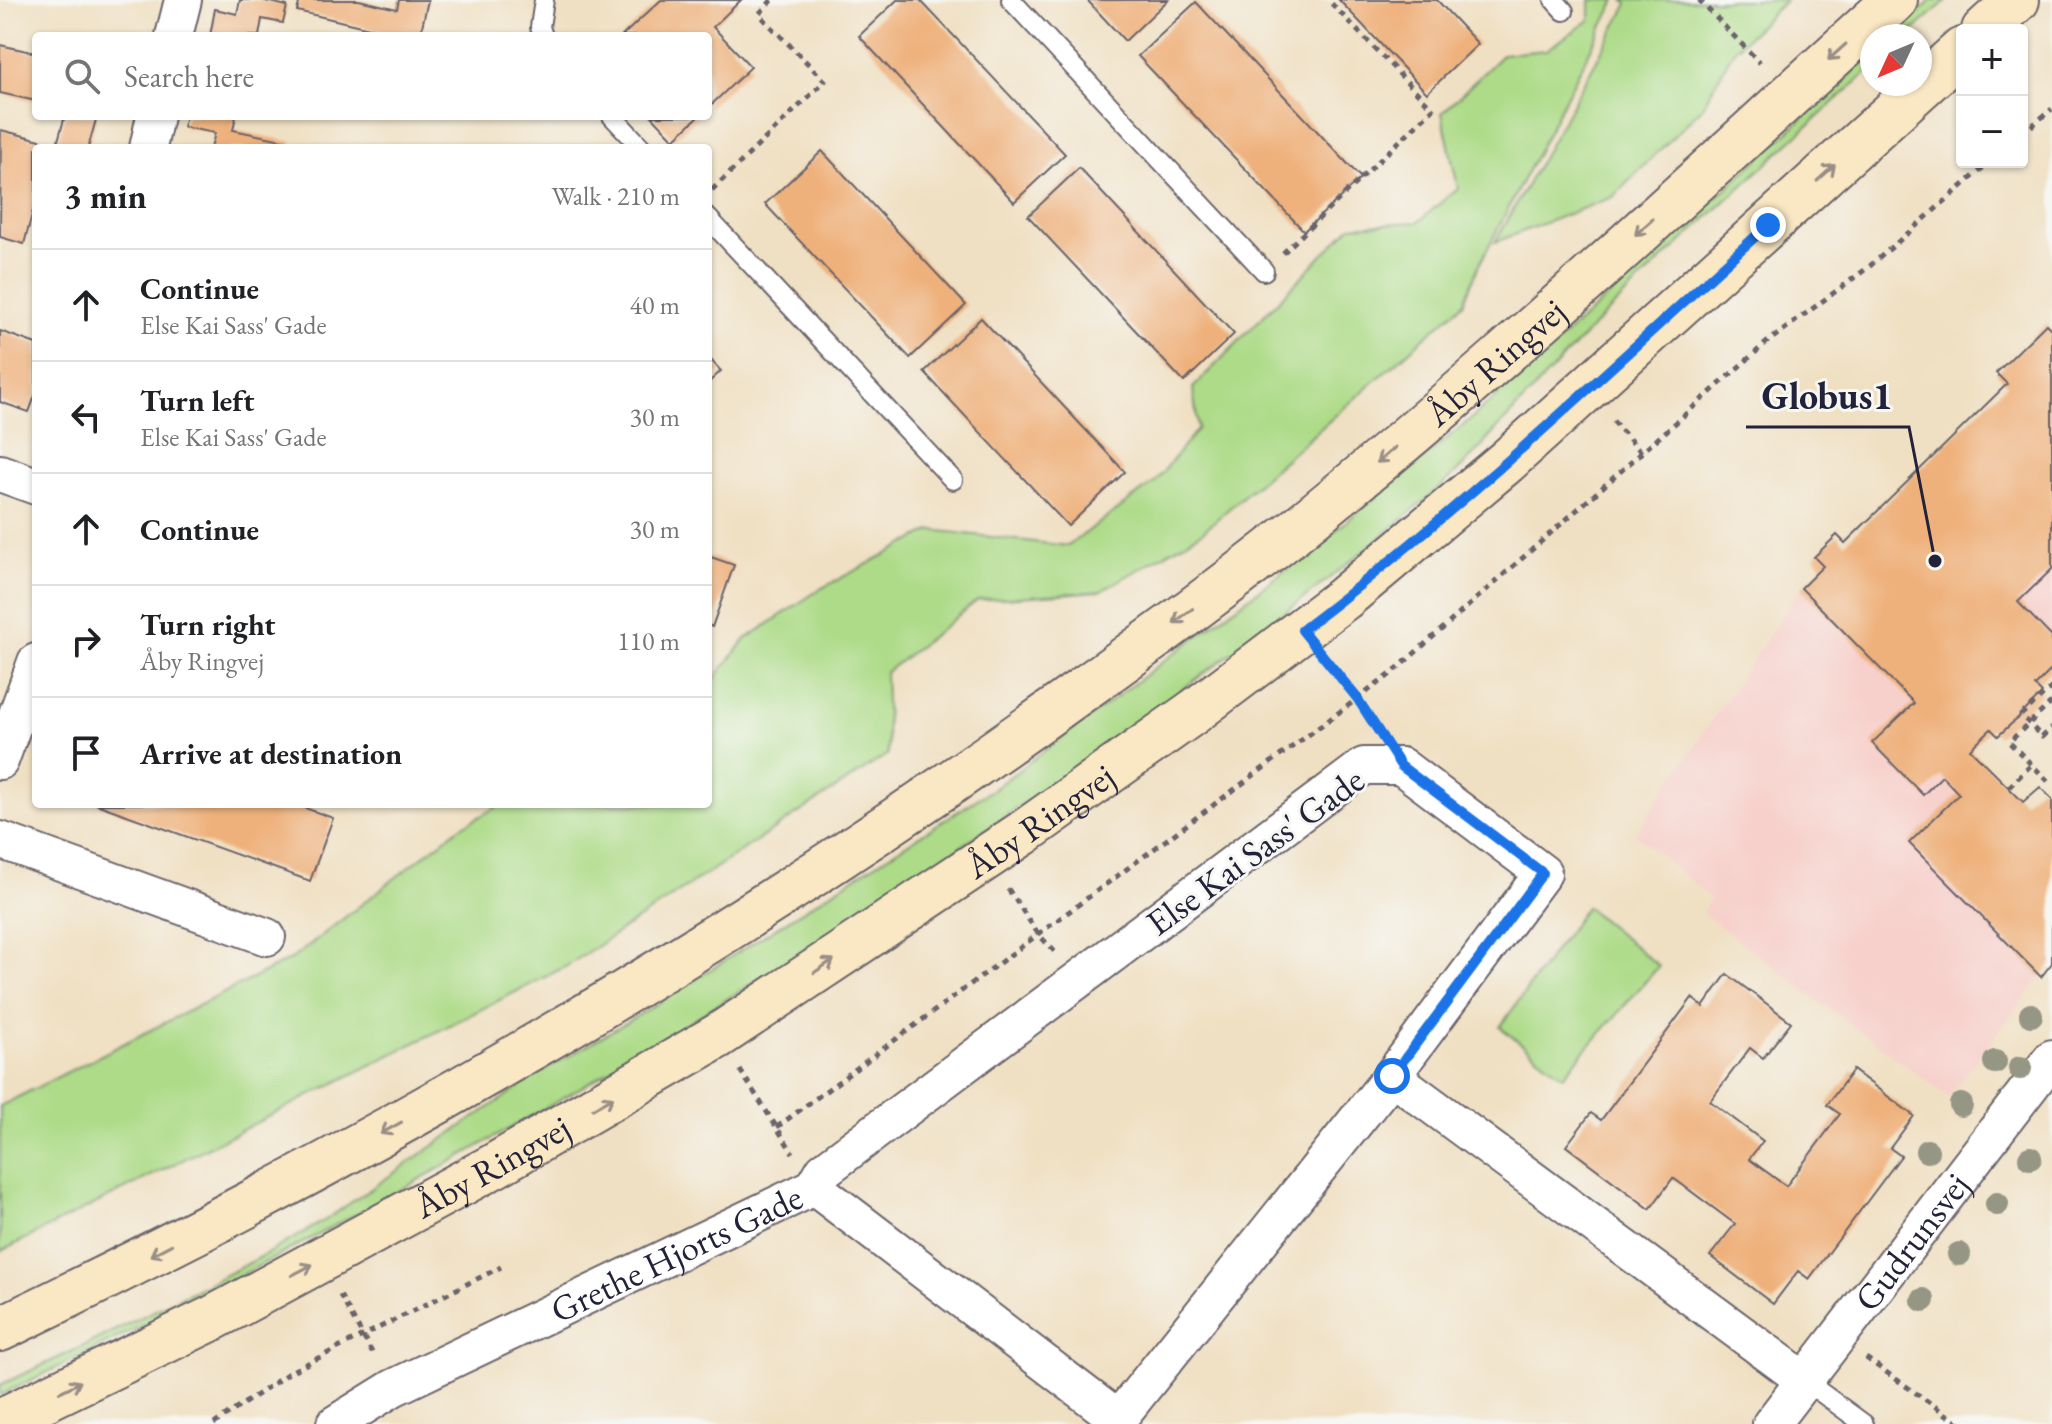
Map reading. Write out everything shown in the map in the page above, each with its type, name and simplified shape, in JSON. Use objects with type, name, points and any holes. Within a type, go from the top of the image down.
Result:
[{"type":"main road","name":"Åby Ringvej","points":[[0,1329],[125,1270],[459,1090],[633,988],[782,895],[977,766],[1290,535],[1439,411],[1895,0]]},
{"type":"main road","points":[[1991,24],[2017,0]]},
{"type":"main road","name":"Åby Ringvej","points":[[0,1421],[215,1317],[494,1166],[718,1036],[987,858],[1195,711],[1344,598],[1506,462],[1956,55]]},
{"type":"street","points":[[175,32],[183,0]]},
{"type":"street","points":[[149,144],[154,120]]},
{"type":"street","points":[[0,473],[32,485]]},
{"type":"street","points":[[0,761],[7,717],[32,670]]},
{"type":"street","name":"Else Kai Sass' Gade","points":[[814,1187],[824,1170],[1364,766],[1401,766],[1543,873],[1392,1076],[1118,1419],[994,1325]]},
{"type":"street","points":[[0,840],[267,937]]},
{"type":"street","name":"Gudrunsvej","points":[[1771,1424],[2052,1058]]},
{"type":"street","points":[[1392,1076],[1804,1380]]},
{"type":"street","name":"Grethe Hjorts Gade","points":[[335,1424],[393,1388],[814,1187],[994,1325]]},
{"type":"lane","points":[[542,32],[544,0]]},
{"type":"lane","points":[[1011,0],[1264,271]]},
{"type":"lane","points":[[616,120],[638,144]]},
{"type":"lane","points":[[712,222],[953,480]]},
{"type":"lane","points":[[1804,1380],[1864,1424]]},
{"type":"path","points":[[712,189],[825,81],[759,14],[772,0]]},
{"type":"path","points":[[1264,271],[1433,109],[1328,0]]},
{"type":"path","points":[[1699,0],[1760,63]]},
{"type":"path","points":[[2028,129],[2052,109]]},
{"type":"path","points":[[777,1127],[1391,674],[1766,343],[1870,266],[1983,168]]},
{"type":"path","points":[[1302,630],[1357,698],[1401,766]]},
{"type":"path","points":[[2052,687],[2021,715],[2042,737],[2052,728]]},
{"type":"path","points":[[2052,702],[2009,742],[2052,785]]},
{"type":"path","points":[[2009,787],[2032,764]]},
{"type":"path","points":[[987,858],[1039,935],[1080,979]]},
{"type":"path","points":[[718,1036],[814,1187]]},
{"type":"path","points":[[321,1259],[393,1388]]},
{"type":"path","points":[[214,1424],[290,1372],[501,1267]]},
{"type":"path","points":[[1837,1338],[1960,1424]]},
{"type":"shaded area","points":[[2052,569],[2052,637],[2018,602]]},
{"type":"shaded area","points":[[1801,588],[1914,703],[1872,744],[1923,795],[1942,776],[1959,794],[1909,844],[2041,977],[1948,1097],[1702,913],[1710,898],[1635,834]]},
{"type":"green space","points":[[1590,0],[1616,0],[1479,265],[1463,304],[1201,533],[1101,591],[978,600],[885,673],[888,754],[567,966],[0,1252],[0,1106],[293,958],[459,828],[495,808],[712,808],[712,682],[746,639],[820,589],[932,530],[1068,546],[1155,482],[1198,428],[1193,388],[1351,226],[1418,222],[1458,188],[1442,113],[1503,54],[1546,50],[1590,20]]},
{"type":"green space","points":[[1624,0],[1786,0],[1734,50],[1701,109],[1613,197],[1495,242],[1628,4]]},
{"type":"green space","points":[[1932,0],[1947,0],[1920,24],[1906,24]]},
{"type":"green space","points":[[1860,66],[1860,79],[1640,281],[1448,480],[1320,585],[1099,750],[836,930],[564,1097],[285,1252],[0,1395],[0,1385],[261,1257],[327,1219],[538,1074],[649,1009],[996,787],[1307,554],[1471,419]]},
{"type":"green space","points":[[1586,907],[1659,966],[1563,1076],[1500,1027]]},
{"type":"building","points":[[240,0],[261,0],[287,6],[283,23],[262,19],[260,32],[211,32],[215,9],[237,14]]},
{"type":"building","points":[[300,0],[359,0],[397,9],[399,0],[428,0],[421,32],[386,32],[297,11]]},
{"type":"building","points":[[661,0],[741,0],[713,27],[751,67],[712,104],[712,32],[626,32]]},
{"type":"building","points":[[897,0],[920,0],[1065,154],[1014,202],[859,36]]},
{"type":"building","points":[[1087,0],[1168,0],[1125,41]]},
{"type":"building","points":[[1339,0],[1437,0],[1478,44],[1427,93]]},
{"type":"building","points":[[1196,2],[1361,178],[1304,231],[1138,56]]},
{"type":"building","points":[[0,45],[32,52],[32,100],[0,93]]},
{"type":"building","points":[[64,120],[96,120],[89,144],[57,144]]},
{"type":"building","points":[[185,120],[235,120],[233,130],[292,142],[212,144],[215,133],[183,127]]},
{"type":"building","points":[[656,120],[695,120],[674,139]]},
{"type":"building","points":[[1,130],[52,143],[32,144],[32,215],[24,244],[0,237]]},
{"type":"building","points":[[822,151],[966,305],[910,358],[765,204]]},
{"type":"building","points":[[1079,168],[1234,334],[1184,382],[1028,216]]},
{"type":"building","points":[[981,318],[1125,472],[1068,526],[924,372]]},
{"type":"building","points":[[2046,324],[2052,330],[2052,569],[2018,602],[2052,637],[2052,669],[2035,686],[2042,693],[2021,715],[1998,736],[1991,729],[1970,749],[2023,802],[2040,787],[2052,799],[2052,963],[2041,977],[1909,843],[1959,794],[1942,776],[1923,795],[1872,743],[1914,703],[1801,588],[1823,566],[1814,557],[1837,535],[1845,543],[2007,384],[1996,373]]},
{"type":"building","points":[[0,331],[32,343],[32,404],[29,412],[0,402]]},
{"type":"building","points":[[712,361],[721,371],[712,379]]},
{"type":"building","points":[[712,557],[734,565],[712,627]]},
{"type":"building","points":[[107,808],[305,808],[333,818],[310,881]]},
{"type":"building","points":[[1727,974],[1791,1022],[1763,1058],[1750,1048],[1710,1101],[1763,1141],[1749,1159],[1786,1186],[1840,1114],[1827,1105],[1853,1070],[1914,1116],[1890,1148],[1901,1156],[1809,1279],[1798,1271],[1773,1304],[1710,1256],[1735,1224],[1673,1178],[1650,1209],[1566,1146],[1591,1113],[1601,1120],[1692,998],[1703,1007]]},
{"type":"place","name":"Globus1","points":[[1935,561]]},
{"type":"route","points":[[1392,1076],[1543,873],[1401,766],[1357,698],[1302,630],[1506,462],[1768,225]]}]
